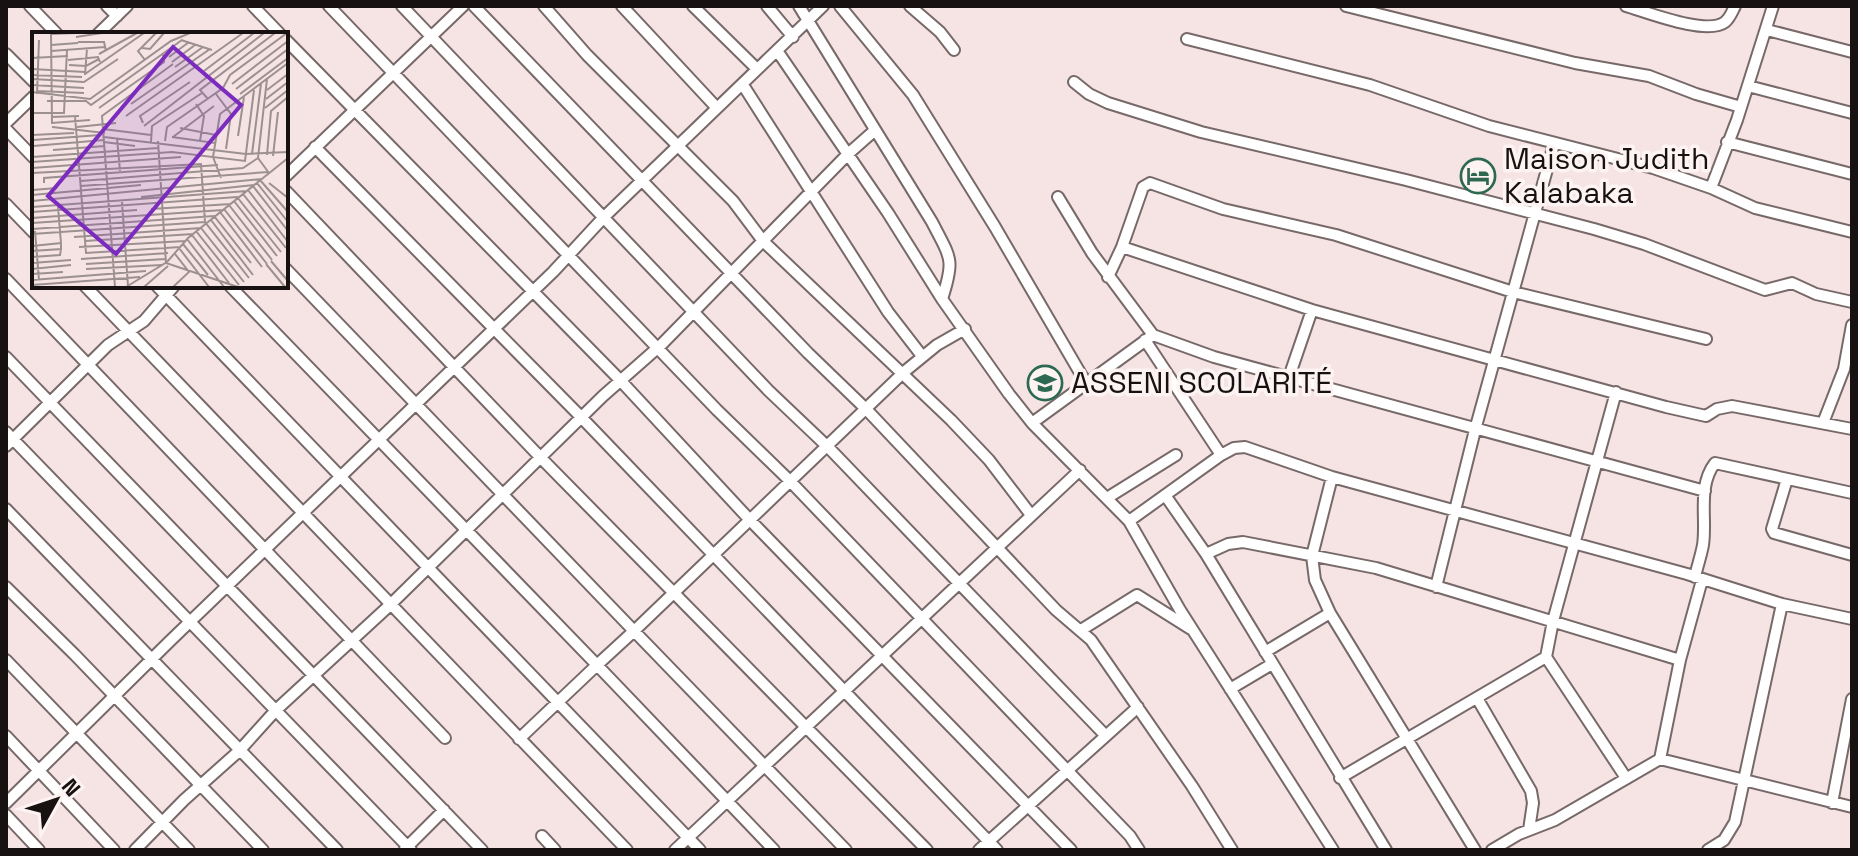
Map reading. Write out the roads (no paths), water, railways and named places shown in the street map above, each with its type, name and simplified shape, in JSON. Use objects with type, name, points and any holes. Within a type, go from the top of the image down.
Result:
[{"type":"street","points":[[30,6],[55,32]]},
{"type":"street","points":[[107,6],[117,16]]},
{"type":"street","points":[[100,32],[127,6]]},
{"type":"street","points":[[253,6],[278,32]]},
{"type":"street","points":[[329,6],[657,348],[789,480],[1130,836],[1139,850]]},
{"type":"street","points":[[402,6],[768,390],[828,447],[1105,735]]},
{"type":"street","points":[[288,174],[463,6]]},
{"type":"street","points":[[474,6],[808,353],[866,409],[1056,610],[1081,630],[1107,660],[1232,850]]},
{"type":"street","points":[[544,6],[587,55],[733,201],[763,241],[904,372],[989,460],[1031,515]]},
{"type":"street","points":[[622,6],[717,108]]},
{"type":"street","points":[[693,6],[757,69]]},
{"type":"street","points":[[767,6],[793,37]]},
{"type":"street","points":[[799,6],[932,222],[950,257],[952,269],[942,299]]},
{"type":"street","points":[[6,803],[823,6]]},
{"type":"street","points":[[840,6],[913,95],[1086,383]]},
{"type":"street","points":[[910,6],[940,32],[954,50]]},
{"type":"street","points":[[1346,6],[1575,63],[1649,76],[1741,107]]},
{"type":"street","points":[[1626,6],[1682,23],[1717,26],[1730,17],[1735,6]]},
{"type":"street","points":[[1711,188],[1773,6]]},
{"type":"street","points":[[1767,30],[1852,52]]},
{"type":"street","points":[[1187,39],[1370,85],[1489,126],[1653,168],[1711,188],[1755,208],[1852,232]]},
{"type":"street","points":[[288,42],[530,292],[620,380],[749,519],[1071,850]]},
{"type":"street","points":[[778,52],[888,213],[942,299],[1032,423],[1129,521],[1193,630],[1333,850]]},
{"type":"street","points":[[6,54],[32,80]]},
{"type":"street","points":[[1074,82],[1108,103],[1201,132],[1534,213],[1644,244],[1765,290],[1792,283],[1816,294],[1852,302]]},
{"type":"street","points":[[743,85],[888,312],[922,356]]},
{"type":"street","points":[[1748,86],[1852,113]]},
{"type":"street","points":[[32,98],[6,126],[32,156]]},
{"type":"street","points":[[135,850],[239,751],[313,674],[390,605],[581,417],[657,348],[874,131]]},
{"type":"street","points":[[1727,142],[1852,174]]},
{"type":"street","points":[[1436,587],[1475,430],[1554,144]]},
{"type":"street","points":[[315,147],[581,417],[997,850]]},
{"type":"street","points":[[1108,277],[1143,187],[1150,183],[1223,209],[1336,235],[1513,292],[1706,339]]},
{"type":"street","points":[[288,193],[541,458],[927,850]]},
{"type":"street","points":[[1058,197],[1221,455]]},
{"type":"street","points":[[6,204],[32,231]]},
{"type":"street","points":[[1122,247],[1312,310],[1706,416],[1717,409],[1732,406],[1852,429]]},
{"type":"street","points":[[288,271],[846,850]]},
{"type":"street","points":[[6,279],[445,738]]},
{"type":"street","points":[[87,288],[627,850]]},
{"type":"street","points":[[159,288],[700,850]]},
{"type":"street","points":[[172,288],[144,321],[108,345],[8,439],[276,710],[407,849],[444,810]]},
{"type":"street","points":[[232,288],[774,850]]},
{"type":"street","points":[[1289,377],[1312,310]]},
{"type":"street","points":[[1823,423],[1844,369],[1852,325]]},
{"type":"street","points":[[519,739],[904,372],[922,356],[965,329]]},
{"type":"street","points":[[1032,423],[1149,338]]},
{"type":"street","points":[[1149,338],[1705,491]]},
{"type":"street","points":[[6,357],[482,850]]},
{"type":"street","points":[[1616,392],[1553,621],[1546,657],[1626,778]]},
{"type":"street","points":[[1129,521],[1221,455],[1234,448],[1245,447],[1332,477],[1576,543],[1782,604],[1852,619]]},
{"type":"street","points":[[1107,498],[1176,455]]},
{"type":"street","points":[[1660,759],[1698,579],[1703,545],[1701,514],[1711,467],[1715,463],[1852,493]]},
{"type":"street","points":[[675,850],[1080,470]]},
{"type":"street","points":[[1332,477],[1312,556],[1315,580],[1330,613],[1475,850]]},
{"type":"street","points":[[1787,479],[1772,529],[1774,533],[1852,555]]},
{"type":"street","points":[[1165,495],[1206,554],[1386,850]]},
{"type":"street","points":[[6,509],[337,850]]},
{"type":"street","points":[[1206,554],[1228,544],[1243,542],[1376,568],[1680,660]]},
{"type":"street","points":[[6,587],[263,850]]},
{"type":"street","points":[[1081,630],[1137,595],[1193,630]]},
{"type":"street","points":[[1708,850],[1730,833],[1782,604]]},
{"type":"street","points":[[1265,652],[1330,613]]},
{"type":"street","points":[[1340,778],[1546,657]]},
{"type":"street","points":[[6,660],[189,850]]},
{"type":"street","points":[[1230,689],[1272,664]]},
{"type":"street","points":[[1477,698],[1531,791],[1533,803],[1529,830]]},
{"type":"street","points":[[1832,803],[1852,699]]},
{"type":"street","points":[[979,850],[1138,707]]},
{"type":"street","points":[[6,736],[114,850]]},
{"type":"street","points":[[1492,850],[1555,820],[1660,759],[1852,807]]},
{"type":"street","points":[[6,815],[39,850]]},
{"type":"street","points":[[542,836],[555,850]]},
{"type":"place","name":"Maison Judith Kalabaka","points":[[1478,176]]},
{"type":"place","name":"ASSENI SCOLARITÉ","points":[[1045,383]]}]
